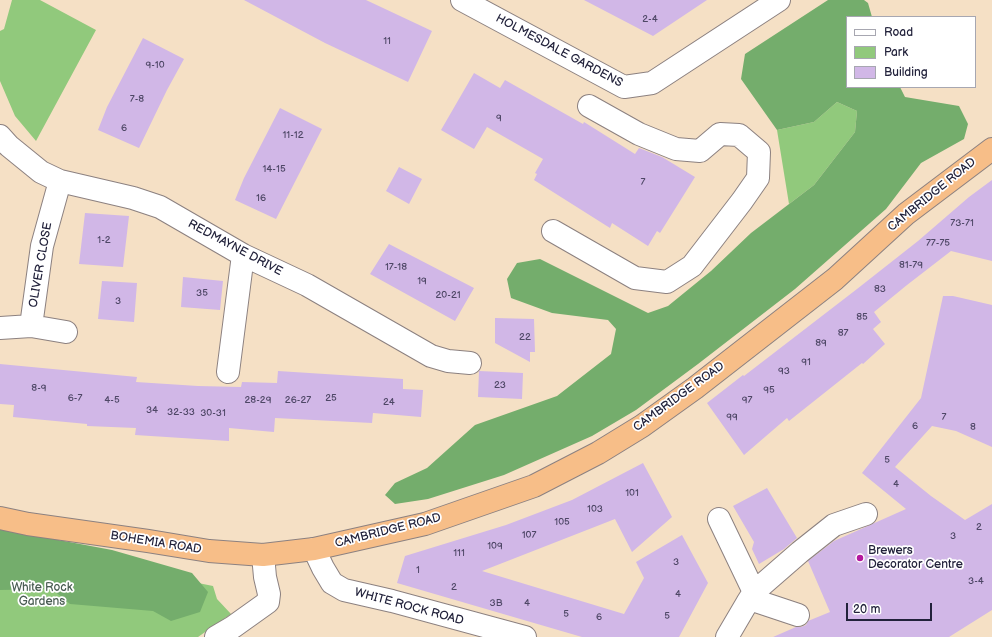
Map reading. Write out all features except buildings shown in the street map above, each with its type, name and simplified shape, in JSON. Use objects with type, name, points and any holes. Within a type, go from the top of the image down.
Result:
[{"type":"highway","name":"CAMBRIDGE ROAD","points":[[314,549],[425,524],[534,486],[598,453],[642,426],[695,388],[835,279],[906,214],[992,149]]},
{"type":"highway","name":"BOHEMIA ROAD","points":[[0,518],[28,524],[209,551],[263,555],[314,549]]},
{"type":"street","name":"HOLMESDALE GARDENS","points":[[462,0],[624,87],[652,83],[779,0]]},
{"type":"street","points":[[552,231],[635,278],[667,282],[692,266],[758,178],[759,152],[739,134],[720,134],[700,151],[676,149],[639,134],[589,106]]},
{"type":"street","name":"REDMAYNE DRIVE","points":[[0,136],[9,146],[41,172],[60,181],[133,198],[160,206],[242,255],[307,285],[431,356],[448,361],[470,363]]},
{"type":"street","name":"OLIVER CLOSE","points":[[31,326],[42,246],[60,181]]},
{"type":"street","points":[[228,372],[242,255]]},
{"type":"street","points":[[0,328],[31,326],[66,332]]},
{"type":"street","points":[[727,637],[752,595],[800,552],[834,525],[866,514]]},
{"type":"street","points":[[719,519],[752,595],[798,615]]},
{"type":"street","name":"WHITE ROCK ROAD","points":[[314,549],[332,583],[344,590],[392,601],[525,637]]},
{"type":"street","points":[[216,637],[268,602],[269,594],[265,577],[263,555]]},
{"type":"green space","points":[[12,0],[40,0],[96,30],[36,141],[15,116],[0,81],[0,31],[4,29]]},
{"type":"green space","points":[[828,0],[864,0],[868,3],[872,16],[846,16],[846,88],[900,88],[905,97],[959,106],[968,124],[964,139],[921,163],[886,209],[795,289],[636,410],[592,436],[504,475],[428,499],[395,504],[385,495],[395,483],[427,468],[475,425],[557,396],[611,354],[616,329],[608,320],[552,313],[511,298],[507,279],[517,263],[540,259],[648,313],[668,306],[711,271],[751,233],[814,185],[855,132],[857,111],[837,102],[814,122],[777,130],[741,79],[745,54]]},
{"type":"green space","points":[[837,102],[857,111],[855,132],[814,185],[789,204],[777,130],[814,122]]},
{"type":"green space","points":[[0,529],[112,550],[192,573],[208,592],[200,612],[171,621],[153,611],[70,604],[52,589],[0,590]]},
{"type":"green space","name":"White Rock Gardens","points":[[0,543],[213,586],[217,599],[231,614],[198,637],[0,637]]},
{"type":"place","name":"Brewers Decorator Centre","points":[[860,558]]}]
